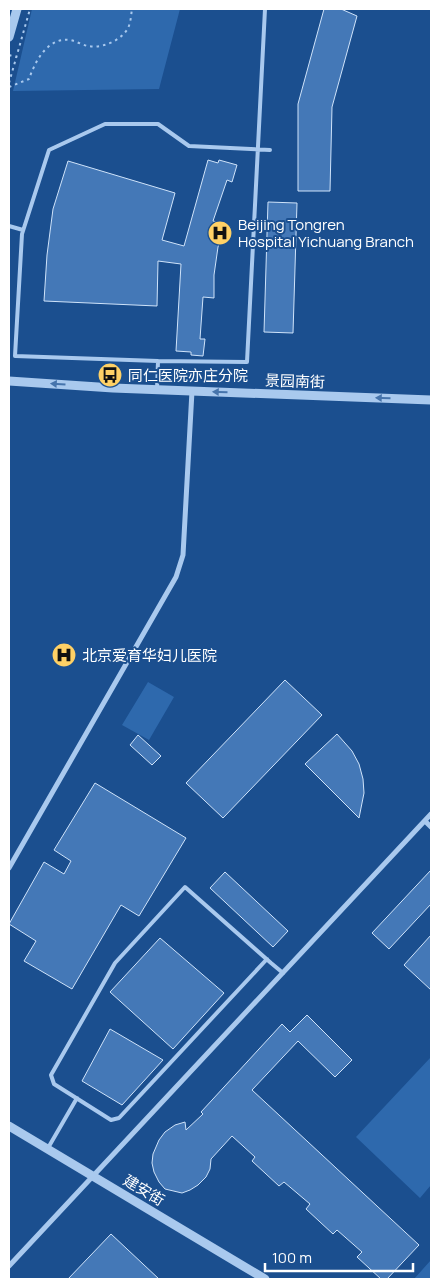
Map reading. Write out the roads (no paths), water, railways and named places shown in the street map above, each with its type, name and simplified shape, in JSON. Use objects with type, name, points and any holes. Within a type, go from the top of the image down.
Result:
[{"type":"street","points":[[9,37],[17,9]]},
{"type":"street","name":"景园南街","points":[[9,381],[157,390],[431,400]]},
{"type":"street","points":[[9,868],[176,577],[184,555],[192,391]]},
{"type":"street","points":[[9,1266],[431,814]]},
{"type":"street","points":[[425,821],[431,827]]},
{"type":"street","name":"建安街","points":[[9,1126],[265,1279]]},
{"type":"lane","points":[[265,9],[258,149],[247,362],[15,356],[24,230],[49,150],[105,124],[158,124],[189,146],[258,149],[270,150]]},
{"type":"lane","points":[[9,226],[24,230]]},
{"type":"lane","points":[[157,390],[158,361]]},
{"type":"lane","points":[[267,959],[119,1118],[111,1120],[54,1084],[51,1076],[114,963],[185,887],[283,972]]},
{"type":"lane","points":[[47,1149],[77,1098]]},
{"type":"place","name":"Beijing Tongren Hospital Yichuang Branch","points":[[220,233]]},
{"type":"place","name":"同仁医院亦庄分院","points":[[110,375]]},
{"type":"place","name":"北京爱育华妇儿医院","points":[[64,655]]}]
